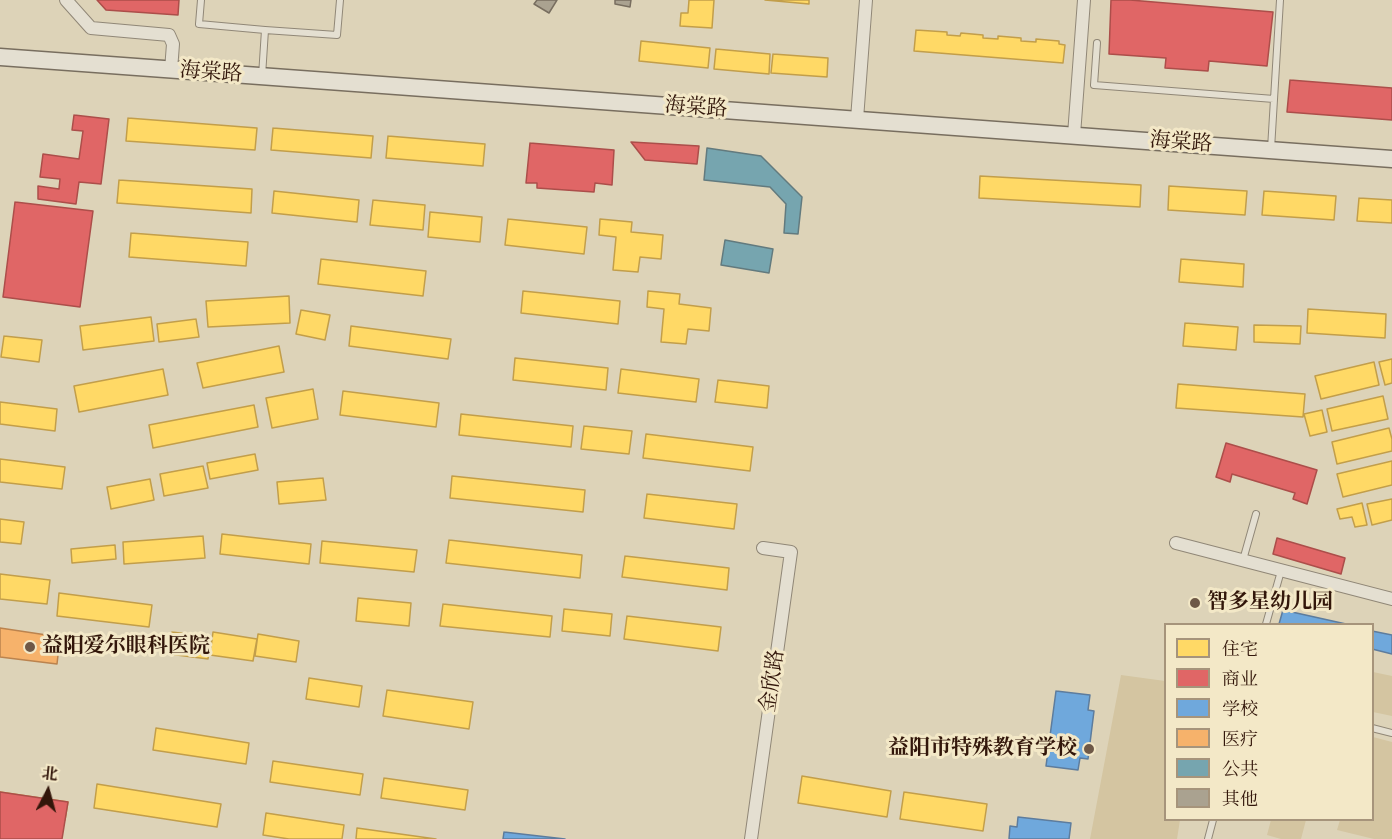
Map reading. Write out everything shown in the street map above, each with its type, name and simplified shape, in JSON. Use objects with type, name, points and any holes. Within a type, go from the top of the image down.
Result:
[{"type":"street","points":[[66,0],[91,28],[169,35],[173,44],[171,70]]},
{"type":"street","points":[[857,119],[866,0]]},
{"type":"street","points":[[1074,135],[1084,0]]},
{"type":"street","name":"海棠路","points":[[0,57],[1392,159]]},
{"type":"street","points":[[1176,543],[1392,599]]},
{"type":"street","name":"金欣路","points":[[751,839],[791,552],[763,548]]},
{"type":"lane","points":[[201,0],[199,24],[337,35],[340,0]]},
{"type":"lane","points":[[1271,150],[1280,0]]},
{"type":"lane","points":[[262,76],[265,30]]},
{"type":"lane","points":[[1097,43],[1094,85],[1274,99]]},
{"type":"lane","points":[[1243,560],[1256,514]]},
{"type":"lane","points":[[1266,623],[1281,571]]},
{"type":"lane","points":[[1374,728],[1392,733]]},
{"type":"lane","points":[[1208,839],[1212,821]]},
{"type":"shaded area","points":[[1374,672],[1392,676],[1392,716],[1374,712]]},
{"type":"shaded area","points":[[1121,675],[1164,681],[1164,821],[1180,821],[1177,839],[1090,839]]},
{"type":"shaded area","points":[[1374,737],[1392,742],[1392,839],[1374,839],[1337,830],[1340,821],[1374,821]]},
{"type":"shaded area","points":[[1271,821],[1306,821],[1301,839],[1281,839],[1267,835]]},
{"type":"building: 住宅","points":[[689,0],[714,0],[712,28],[680,26],[681,13],[688,13]]},
{"type":"building: 住宅","points":[[765,0],[809,0],[809,4]]},
{"type":"building: 住宅","points":[[916,30],[947,32],[947,35],[960,36],[961,33],[983,35],[983,38],[998,39],[998,36],[1021,38],[1021,41],[1036,42],[1036,39],[1059,41],[1059,44],[1065,45],[1063,63],[914,51]]},
{"type":"building: 住宅","points":[[641,41],[710,48],[708,68],[639,61]]},
{"type":"building: 住宅","points":[[716,49],[770,54],[769,74],[714,69]]},
{"type":"building: 住宅","points":[[773,54],[828,58],[827,77],[771,73]]},
{"type":"building: 住宅","points":[[128,118],[257,128],[255,150],[126,141]]},
{"type":"building: 住宅","points":[[273,128],[373,136],[371,158],[271,150]]},
{"type":"building: 住宅","points":[[388,136],[485,144],[483,166],[386,158]]},
{"type":"building: 住宅","points":[[980,176],[1141,185],[1140,207],[979,198]]},
{"type":"building: 住宅","points":[[119,180],[252,189],[251,213],[117,203]]},
{"type":"building: 住宅","points":[[1169,186],[1247,191],[1245,215],[1168,210]]},
{"type":"building: 住宅","points":[[274,191],[359,200],[357,222],[272,213]]},
{"type":"building: 住宅","points":[[1264,191],[1336,196],[1334,220],[1262,215]]},
{"type":"building: 住宅","points":[[1359,198],[1392,200],[1392,223],[1357,221]]},
{"type":"building: 住宅","points":[[373,200],[425,205],[423,230],[370,225]]},
{"type":"building: 住宅","points":[[430,212],[482,217],[480,242],[428,237]]},
{"type":"building: 住宅","points":[[508,219],[587,227],[584,254],[505,245]]},
{"type":"building: 住宅","points":[[600,219],[632,222],[631,232],[663,235],[661,259],[640,257],[638,272],[613,270],[616,237],[599,235]]},
{"type":"building: 住宅","points":[[131,233],[248,242],[246,266],[129,257]]},
{"type":"building: 住宅","points":[[321,259],[426,271],[423,296],[318,284]]},
{"type":"building: 住宅","points":[[1181,259],[1244,264],[1243,287],[1179,282]]},
{"type":"building: 住宅","points":[[523,291],[620,301],[618,324],[521,313]]},
{"type":"building: 住宅","points":[[648,291],[680,294],[679,304],[711,308],[709,331],[688,329],[686,344],[661,342],[664,309],[647,307]]},
{"type":"building: 住宅","points":[[289,296],[290,323],[208,327],[206,301]]},
{"type":"building: 住宅","points":[[1308,309],[1386,314],[1385,338],[1307,333]]},
{"type":"building: 住宅","points":[[301,310],[330,315],[325,340],[296,334]]},
{"type":"building: 住宅","points":[[151,317],[154,341],[83,350],[80,326]]},
{"type":"building: 住宅","points":[[196,319],[199,337],[159,342],[157,324]]},
{"type":"building: 住宅","points":[[1185,323],[1238,327],[1236,350],[1183,346]]},
{"type":"building: 住宅","points":[[1254,325],[1301,326],[1300,344],[1254,342]]},
{"type":"building: 住宅","points":[[351,326],[451,339],[448,359],[349,346]]},
{"type":"building: 住宅","points":[[4,336],[42,340],[39,362],[1,357]]},
{"type":"building: 住宅","points":[[279,346],[284,372],[203,388],[197,363]]},
{"type":"building: 住宅","points":[[515,358],[608,368],[606,390],[513,380]]},
{"type":"building: 住宅","points":[[1392,359],[1392,383],[1385,385],[1379,362]]},
{"type":"building: 住宅","points":[[1374,362],[1379,385],[1321,399],[1315,376]]},
{"type":"building: 住宅","points":[[163,369],[168,395],[79,412],[74,386]]},
{"type":"building: 住宅","points":[[621,369],[699,379],[696,402],[618,393]]},
{"type":"building: 住宅","points":[[718,380],[769,386],[767,408],[715,402]]},
{"type":"building: 住宅","points":[[1178,384],[1305,394],[1303,417],[1176,408]]},
{"type":"building: 住宅","points":[[313,389],[318,419],[272,428],[266,398]]},
{"type":"building: 住宅","points":[[343,391],[439,403],[436,427],[340,415]]},
{"type":"building: 住宅","points":[[1383,396],[1388,419],[1332,431],[1327,409]]},
{"type":"building: 住宅","points":[[0,402],[57,409],[55,431],[0,424]]},
{"type":"building: 住宅","points":[[254,405],[258,427],[153,448],[149,425]]},
{"type":"building: 住宅","points":[[1322,410],[1327,432],[1310,436],[1304,414]]},
{"type":"building: 住宅","points":[[461,414],[573,426],[571,447],[459,435]]},
{"type":"building: 住宅","points":[[584,426],[632,431],[629,454],[581,449]]},
{"type":"building: 住宅","points":[[1389,428],[1392,451],[1337,464],[1332,442]]},
{"type":"building: 住宅","points":[[646,434],[753,447],[750,471],[643,458]]},
{"type":"building: 住宅","points":[[255,454],[258,470],[210,479],[207,463]]},
{"type":"building: 住宅","points":[[0,459],[65,467],[62,489],[0,482]]},
{"type":"building: 住宅","points":[[1392,461],[1392,485],[1343,497],[1337,474]]},
{"type":"building: 住宅","points":[[203,466],[208,488],[164,496],[160,474]]},
{"type":"building: 住宅","points":[[452,476],[585,490],[583,512],[450,498]]},
{"type":"building: 住宅","points":[[323,478],[326,500],[279,504],[277,482]]},
{"type":"building: 住宅","points":[[150,479],[154,500],[111,509],[107,487]]},
{"type":"building: 住宅","points":[[647,494],[737,504],[734,529],[644,518]]},
{"type":"building: 住宅","points":[[1392,499],[1392,520],[1372,525],[1367,504]]},
{"type":"building: 住宅","points":[[1362,503],[1367,525],[1355,527],[1352,517],[1340,519],[1337,509]]},
{"type":"building: 住宅","points":[[0,519],[24,522],[21,544],[0,542]]},
{"type":"building: 住宅","points":[[222,534],[311,544],[309,564],[220,554]]},
{"type":"building: 住宅","points":[[203,536],[205,558],[124,564],[123,542]]},
{"type":"building: 住宅","points":[[449,540],[582,555],[580,578],[446,563]]},
{"type":"building: 住宅","points":[[322,541],[417,550],[414,572],[320,563]]},
{"type":"building: 住宅","points":[[115,545],[116,559],[72,563],[71,549]]},
{"type":"building: 住宅","points":[[625,556],[729,568],[727,590],[622,577]]},
{"type":"building: 住宅","points":[[0,574],[50,580],[47,604],[0,599]]},
{"type":"building: 住宅","points":[[59,593],[152,605],[149,627],[57,616]]},
{"type":"building: 住宅","points":[[358,598],[411,603],[409,626],[356,621]]},
{"type":"building: 住宅","points":[[443,604],[552,616],[550,637],[440,626]]},
{"type":"building: 住宅","points":[[564,609],[612,614],[610,636],[562,631]]},
{"type":"building: 住宅","points":[[627,616],[721,627],[718,651],[624,639]]},
{"type":"building: 住宅","points":[[172,632],[211,637],[208,659],[169,654]]},
{"type":"building: 住宅","points":[[213,632],[257,639],[253,661],[210,655]]},
{"type":"building: 住宅","points":[[258,634],[299,641],[296,662],[255,656]]},
{"type":"building: 住宅","points":[[309,678],[362,686],[359,707],[306,699]]},
{"type":"building: 住宅","points":[[387,690],[473,702],[469,729],[383,716]]},
{"type":"building: 住宅","points":[[156,728],[249,743],[246,764],[153,750]]},
{"type":"building: 住宅","points":[[273,761],[363,774],[360,795],[270,782]]},
{"type":"building: 住宅","points":[[802,776],[891,791],[887,817],[798,803]]},
{"type":"building: 住宅","points":[[384,778],[468,790],[465,810],[381,798]]},
{"type":"building: 住宅","points":[[97,784],[221,804],[217,827],[94,808]]},
{"type":"building: 住宅","points":[[0,792],[68,802],[65,820],[55,819],[52,839],[18,835],[21,815],[0,812]]},
{"type":"building: 住宅","points":[[904,792],[987,804],[983,831],[900,819]]},
{"type":"building: 住宅","points":[[266,813],[344,825],[342,839],[289,839],[263,835]]},
{"type":"building: 住宅","points":[[357,828],[436,839],[356,839]]},
{"type":"building: 商业","points":[[97,0],[179,0],[178,15],[106,10]]},
{"type":"building: 商业","points":[[1111,0],[1273,12],[1267,66],[1209,61],[1208,71],[1165,68],[1166,58],[1109,54]]},
{"type":"building: 商业","points":[[1290,80],[1392,88],[1392,120],[1287,112]]},
{"type":"building: 商业","points":[[74,115],[109,119],[101,184],[79,182],[76,204],[38,199],[38,186],[59,189],[60,179],[40,177],[43,154],[79,159],[83,131],[72,130]]},
{"type":"building: 商业","points":[[631,142],[699,146],[697,164],[645,160]]},
{"type":"building: 商业","points":[[530,143],[614,150],[612,185],[595,183],[594,192],[537,188],[537,183],[526,183]]},
{"type":"building: 商业","points":[[15,202],[93,211],[80,307],[3,297]]},
{"type":"building: 商业","points":[[1226,443],[1317,470],[1307,504],[1293,499],[1295,493],[1232,474],[1230,482],[1216,477]]},
{"type":"building: 商业","points":[[1277,538],[1345,558],[1341,574],[1273,554]]},
{"type":"building: 商业","points":[[0,792],[68,802],[62,839],[0,839]]},
{"type":"building: 学校","points":[[1283,610],[1342,623],[1279,623]]},
{"type":"building: 学校","points":[[1374,631],[1392,635],[1392,654],[1374,650]]},
{"type":"building: 学校","points":[[1056,691],[1090,695],[1088,710],[1094,711],[1088,759],[1080,758],[1078,770],[1046,766]]},
{"type":"building: 学校","points":[[1018,817],[1071,823],[1069,839],[1009,839],[1010,826],[1017,827]]},
{"type":"building: 学校","points":[[504,832],[565,839],[503,839]]},
{"type":"building: 医疗","name":"益阳爱尔眼科医院","points":[[0,628],[60,637],[57,664],[0,657]]},
{"type":"building: 公共","points":[[707,148],[761,156],[802,197],[798,234],[784,233],[786,204],[770,187],[704,180]]},
{"type":"building: 公共","points":[[725,240],[773,249],[769,273],[721,265]]},
{"type":"building: 其他","points":[[537,0],[557,0],[549,13],[534,4]]},
{"type":"building: 其他","points":[[615,0],[631,0],[630,7],[615,4]]},
{"type":"place","name":"智多星幼儿园","points":[[1195,603]]},
{"type":"place","name":"益阳爱尔眼科医院","points":[[30,647]]},
{"type":"place","name":"益阳市特殊教育学校","points":[[1089,749]]}]
